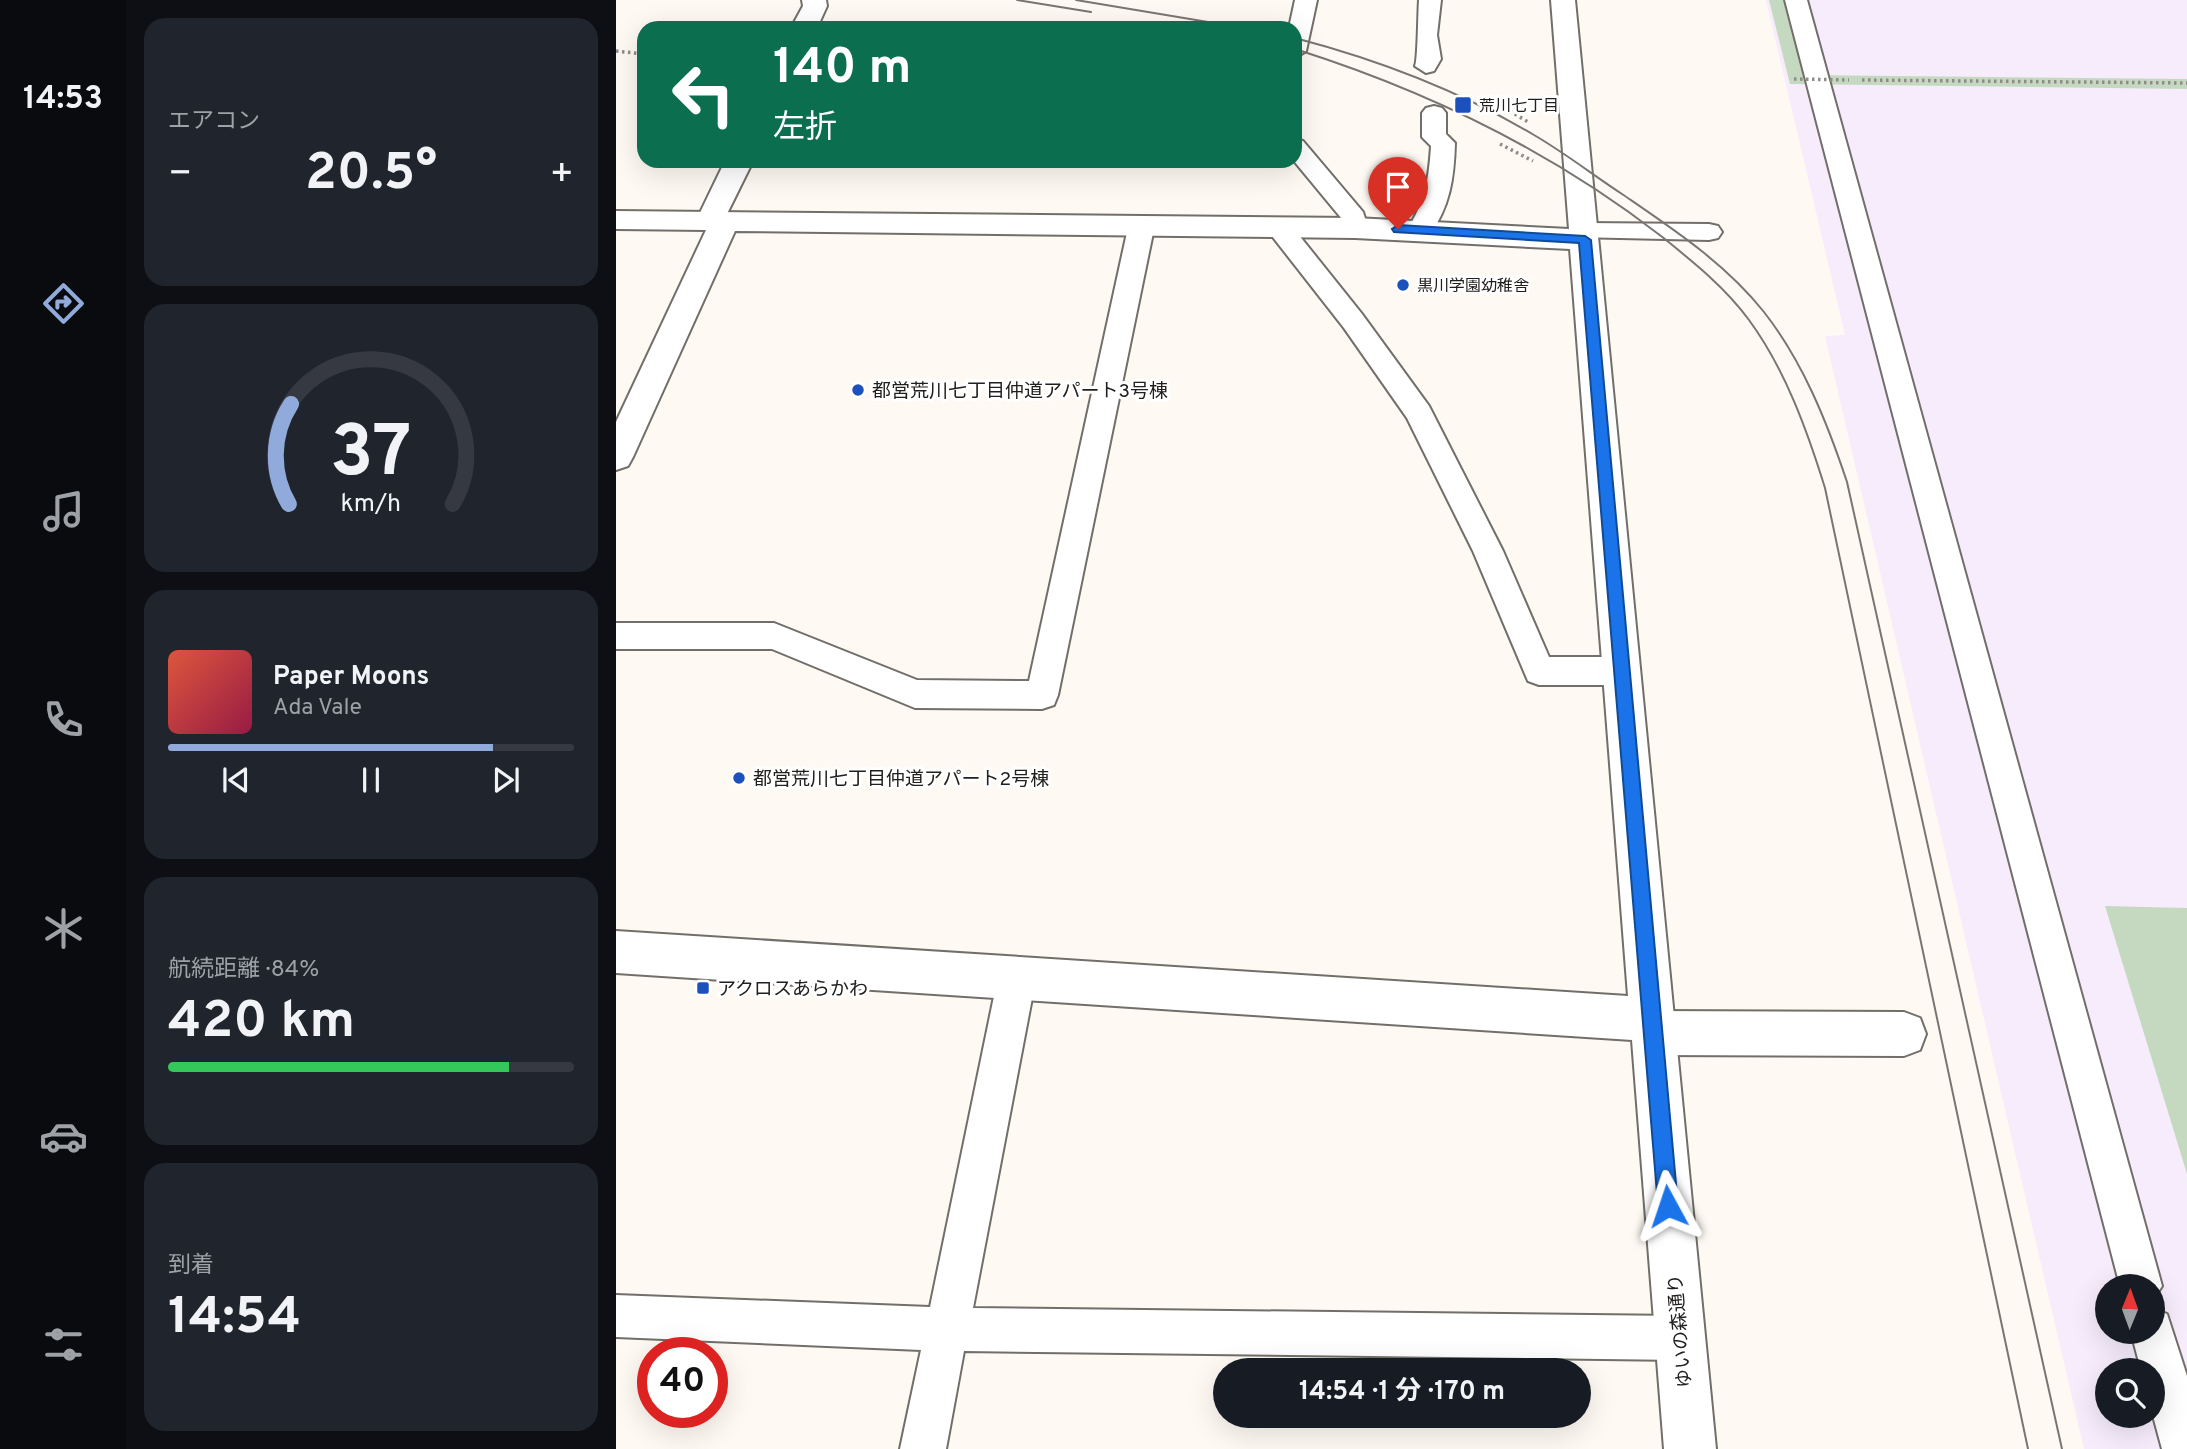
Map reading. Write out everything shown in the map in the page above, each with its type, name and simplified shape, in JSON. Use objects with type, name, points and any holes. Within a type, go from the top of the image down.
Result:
[{"type":"street","points":[[808,21],[815,6],[814,0]]},
{"type":"street","name":"ゆいの森通り","points":[[1563,0],[1690,1449]]},
{"type":"street","points":[[616,457],[718,221],[737,168]]},
{"type":"street","points":[[616,220],[1281,230],[1355,228],[1584,235]]},
{"type":"street","points":[[616,951],[1017,977],[1651,1026],[1904,1034]]},
{"type":"lane","points":[[1301,21],[1306,0]]},
{"type":"lane","points":[[1426,66],[1430,60],[1426,35],[1430,0]]},
{"type":"lane","points":[[1796,0],[2138,1274]]},
{"type":"lane","points":[[1420,230],[1435,211],[1440,194],[1443,143],[1434,137],[1434,113]]},
{"type":"lane","points":[[1302,155],[1354,218],[1355,228]]},
{"type":"lane","points":[[616,636],[774,636],[915,694],[1042,695],[1141,228]]},
{"type":"lane","points":[[1281,230],[1353,321],[1419,413],[1488,551],[1539,671],[1621,671]]},
{"type":"lane","points":[[1584,235],[1709,232]]},
{"type":"lane","points":[[923,1449],[1017,977]]},
{"type":"lane","points":[[616,1316],[946,1329],[1680,1338]]},
{"type":"lane","points":[[2156,1344],[2185,1449]]},
{"type":"path","points":[[616,51],[637,53]]},
{"type":"path","points":[[1794,79],[2187,83]]},
{"type":"path","points":[[1494,103],[1539,128]]},
{"type":"shaded area","points":[[1766,0],[2187,0],[2187,1449],[2084,1449],[1825,336],[1845,335]]},
{"type":"green space","points":[[1769,0],[1785,0],[1805,75],[2187,79],[2187,89],[1790,84]]},
{"type":"green space","points":[[2105,906],[2187,908],[2187,1174]]},
{"type":"tram line","points":[[1017,0],[1091,12]]},
{"type":"tram line","points":[[1076,0],[1202,21]]},
{"type":"tram line","points":[[1302,40],[1418,78],[1477,104],[1557,149],[1715,262],[1749,294],[1791,351],[1822,415],[1847,482],[2062,1449]]},
{"type":"tram line","points":[[1302,51],[1440,104],[1576,176],[1661,236],[1708,275],[1740,308],[1774,359],[1803,422],[1825,488],[2028,1449]]},
{"type":"place","name":"荒川七丁目","points":[[1463,105]]},
{"type":"place","name":"黒川学園幼稚舎","points":[[1403,285]]},
{"type":"place","name":"都営荒川七丁目仲道アパート3号棟","points":[[858,390]]},
{"type":"place","name":"都営荒川七丁目仲道アパート2号棟","points":[[739,778]]},
{"type":"place","name":"アクロスあらかわ","points":[[703,988]]},
{"type":"route","points":[[1398,229],[1585,240],[1668,1206]]}]
